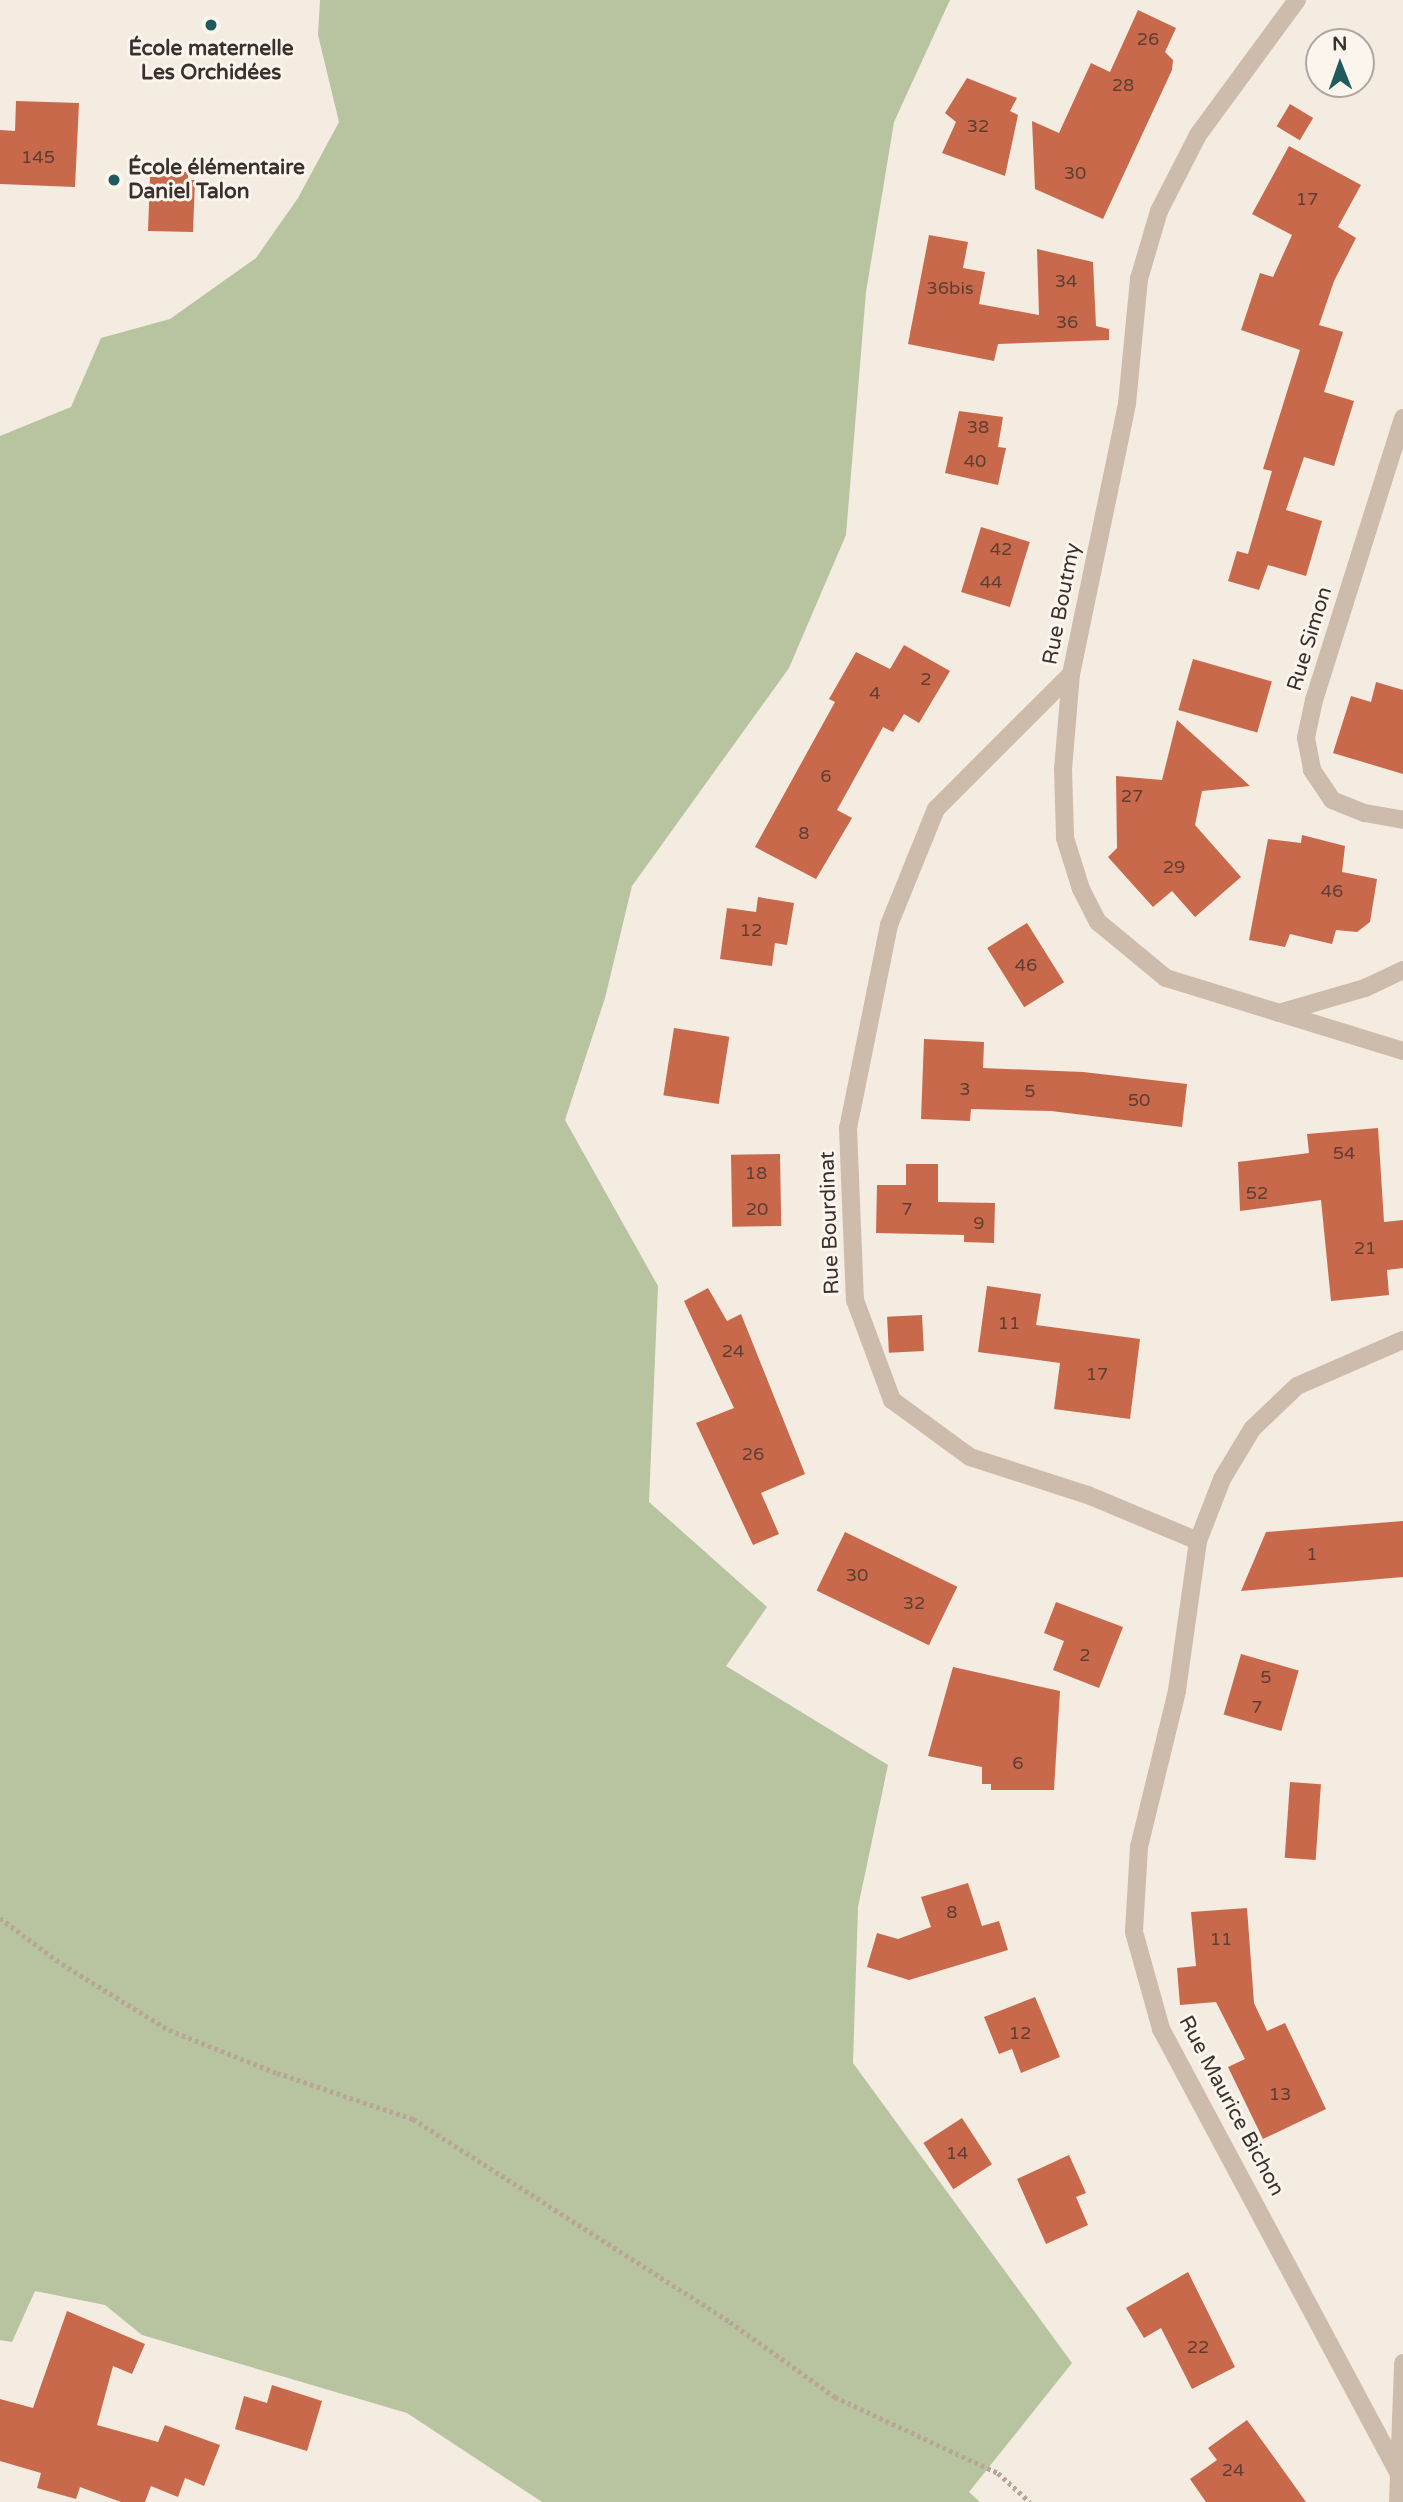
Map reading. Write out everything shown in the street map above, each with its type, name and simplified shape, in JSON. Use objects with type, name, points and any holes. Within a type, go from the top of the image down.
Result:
[{"type":"street","name":"Rue Boutmy","points":[[1297,0],[1198,135],[1159,211],[1139,279],[1127,404],[1071,674],[1063,769],[1065,838],[1081,889],[1098,922],[1166,978],[1403,1051]]},
{"type":"street","name":"Rue Simon","points":[[1403,418],[1314,700],[1306,738],[1312,770],[1332,800],[1365,813],[1403,820]]},
{"type":"street","name":"Rue Bourdinat","points":[[1071,674],[936,809],[889,925],[849,1128],[855,1300],[892,1400],[970,1457],[1088,1495],[1198,1541]]},
{"type":"street","points":[[1279,1013],[1365,988],[1403,970]]},
{"type":"street","points":[[1198,1541],[1222,1479],[1252,1429],[1297,1386],[1343,1362],[1403,1340]]},
{"type":"street","name":"Rue Maurice Bichon","points":[[1198,1541],[1177,1691],[1139,1847],[1135,1932],[1161,2029],[1399,2476]]},
{"type":"street","points":[[1398,2502],[1403,2363]]},
{"type":"path","points":[[0,1918],[62,1964],[169,2030],[276,2073],[412,2119],[730,2322],[835,2397],[999,2473],[1030,2502]]},
{"type":"green space","points":[[320,0],[950,0],[894,122],[866,292],[846,535],[789,668],[632,886],[605,998],[565,1120],[658,1286],[649,1502],[767,1607],[726,1666],[888,1765],[858,1907],[853,2063],[1072,2363],[969,2492],[980,2502],[542,2502],[407,2413],[142,2335],[105,2305],[35,2291],[12,2342],[0,2340],[0,436],[71,407],[101,338],[170,319],[256,258],[298,198],[339,122],[318,35]]},
{"type":"building","points":[[1138,10],[1176,28],[1165,52],[1173,60],[1172,70],[1103,219],[1035,189],[1032,121],[1059,133],[1091,63],[1110,72]]},
{"type":"building","points":[[967,78],[1017,98],[1010,111],[1018,115],[1005,176],[942,153],[956,122],[945,113]]},
{"type":"building","points":[[16,101],[79,103],[75,187],[0,184],[0,130],[15,131]]},
{"type":"building","points":[[1290,104],[1313,118],[1300,140],[1277,126]]},
{"type":"building","points":[[1289,146],[1361,185],[1338,227],[1356,238],[1334,281],[1319,325],[1343,332],[1324,392],[1354,401],[1334,466],[1304,457],[1286,510],[1322,521],[1306,576],[1268,565],[1259,590],[1228,581],[1237,551],[1248,554],[1272,471],[1263,469],[1300,350],[1241,330],[1260,273],[1273,277],[1292,235],[1252,214]]},
{"type":"building","points":[[156,170],[188,172],[188,180],[195,180],[193,232],[148,231],[150,177],[156,177]]},
{"type":"building","points":[[929,235],[968,242],[963,268],[985,272],[979,304],[1039,315],[1037,249],[1093,262],[1096,326],[1109,329],[1109,340],[998,344],[994,361],[908,344]]},
{"type":"building","points":[[959,411],[1003,417],[998,447],[1006,448],[998,485],[945,473]]},
{"type":"building","points":[[981,527],[1030,542],[1010,607],[961,592]]},
{"type":"building","points":[[904,645],[950,671],[919,723],[904,714],[893,732],[883,727],[837,810],[852,818],[816,879],[755,847],[835,702],[829,699],[856,652],[890,669]]},
{"type":"building","points":[[1193,659],[1272,682],[1257,733],[1178,710]]},
{"type":"building","points":[[1376,682],[1403,690],[1403,774],[1333,753],[1351,696],[1371,702]]},
{"type":"building","points":[[1177,720],[1250,786],[1202,791],[1195,825],[1241,877],[1195,917],[1172,891],[1153,907],[1108,857],[1117,848],[1116,776],[1162,780]]},
{"type":"building","points":[[1302,835],[1345,846],[1342,872],[1377,879],[1370,922],[1357,932],[1336,930],[1332,944],[1290,934],[1285,947],[1249,940],[1268,839],[1301,843]]},
{"type":"building","points":[[758,897],[794,903],[787,945],[775,943],[772,966],[720,959],[727,908],[756,912]]},
{"type":"building","points":[[1027,923],[1064,982],[1024,1007],[987,948]]},
{"type":"building","points":[[674,1028],[729,1037],[719,1104],[663,1095]]},
{"type":"building","points":[[924,1039],[984,1042],[983,1068],[1083,1072],[1187,1084],[1182,1127],[1051,1111],[971,1109],[970,1121],[921,1119]]},
{"type":"building","points":[[1378,1128],[1384,1222],[1403,1220],[1403,1268],[1387,1270],[1389,1295],[1331,1301],[1321,1200],[1240,1211],[1238,1162],[1309,1153],[1307,1134]]},
{"type":"building","points":[[780,1154],[781,1226],[732,1227],[731,1155]]},
{"type":"building","points":[[906,1164],[938,1164],[938,1202],[995,1203],[994,1243],[964,1242],[964,1235],[876,1233],[877,1185],[906,1185]]},
{"type":"building","points":[[987,1286],[1041,1294],[1036,1325],[1140,1339],[1130,1419],[1054,1409],[1060,1363],[978,1352]]},
{"type":"building","points":[[708,1288],[727,1321],[741,1314],[805,1474],[761,1493],[779,1534],[753,1545],[696,1423],[734,1408],[684,1301]]},
{"type":"building","points":[[922,1315],[924,1351],[889,1353],[887,1317]]},
{"type":"building","points":[[1403,1521],[1403,1577],[1241,1591],[1266,1532]]},
{"type":"building","points":[[845,1532],[957,1587],[929,1645],[817,1590]]},
{"type":"building","points":[[1056,1602],[1123,1627],[1099,1688],[1053,1670],[1064,1641],[1044,1633]]},
{"type":"building","points":[[1241,1654],[1299,1671],[1281,1731],[1224,1715]]},
{"type":"building","points":[[953,1667],[1060,1691],[1054,1790],[991,1790],[991,1784],[982,1784],[982,1767],[928,1756]]},
{"type":"building","points":[[1290,1782],[1321,1784],[1316,1860],[1285,1858]]},
{"type":"building","points":[[968,1883],[982,1926],[999,1921],[1008,1950],[909,1980],[867,1967],[877,1933],[898,1939],[931,1927],[921,1897]]},
{"type":"building","points":[[1247,1908],[1254,2003],[1267,2031],[1285,2023],[1326,2109],[1263,2139],[1228,2067],[1245,2059],[1216,2002],[1180,2005],[1177,1968],[1196,1966],[1191,1912]]},
{"type":"building","points":[[1035,1997],[1060,2057],[1021,2073],[1012,2049],[999,2054],[984,2017]]},
{"type":"building","points":[[962,2118],[992,2164],[953,2189],[923,2143]]},
{"type":"building","points":[[1069,2155],[1086,2193],[1076,2197],[1088,2225],[1046,2244],[1017,2179]]},
{"type":"building","points":[[1188,2272],[1235,2367],[1192,2389],[1161,2328],[1144,2338],[1126,2308]]},
{"type":"building","points":[[67,2311],[145,2344],[132,2374],[113,2366],[97,2425],[158,2442],[165,2425],[220,2445],[204,2486],[185,2478],[178,2497],[151,2486],[145,2502],[121,2502],[80,2487],[76,2499],[37,2488],[41,2473],[0,2461],[0,2399],[33,2408]]},
{"type":"building","points":[[272,2385],[322,2401],[307,2451],[235,2429],[244,2396],[267,2403]]},
{"type":"building","points":[[1247,2420],[1306,2502],[1206,2502],[1190,2479],[1217,2460],[1208,2448]]},
{"type":"place","name":"École maternelle Les Orchidées","points":[[211,25]]},
{"type":"place","name":"École élémentaire Daniel Talon","points":[[114,180]]}]
